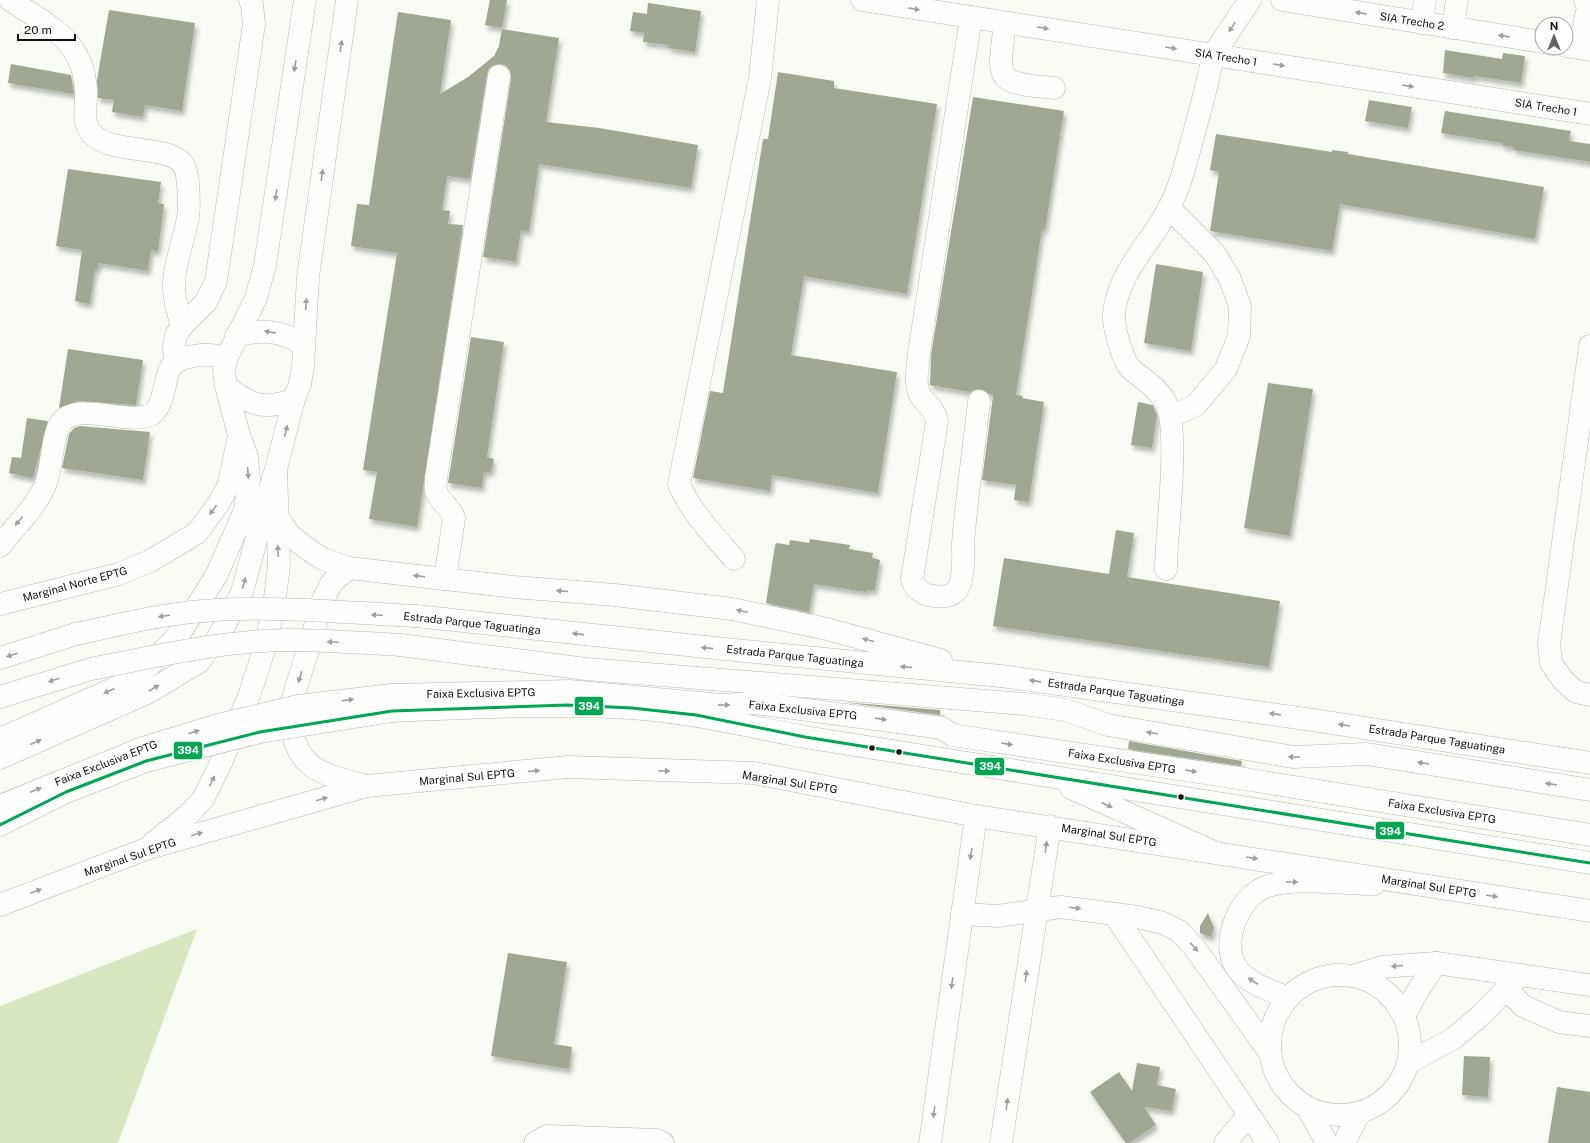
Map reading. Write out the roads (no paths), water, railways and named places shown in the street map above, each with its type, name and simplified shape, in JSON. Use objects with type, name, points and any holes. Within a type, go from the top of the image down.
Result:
[{"type":"main road","points":[[10,0],[67,40],[78,55],[83,71],[86,90],[85,113],[92,134],[102,141],[170,154],[178,158],[184,165],[189,193],[188,222],[174,281],[174,295],[182,326]]},
{"type":"main road","points":[[175,362],[174,346],[176,335],[182,326],[206,302],[216,281],[254,24],[253,9],[250,0]]},
{"type":"main road","points":[[294,399],[279,405],[255,404],[241,397],[226,386],[224,372],[226,359],[256,298],[265,265],[305,0]]},
{"type":"main road","points":[[0,758],[147,693],[199,662],[219,636],[242,592],[294,399],[300,384],[303,366],[303,344],[308,277],[347,0]]},
{"type":"main road","points":[[734,559],[685,500],[679,484],[760,78],[768,0]]},
{"type":"main road","name":"SIA Trecho 1","points":[[862,0],[1590,114]]},
{"type":"main road","points":[[1166,569],[1166,542],[1171,469],[1171,417],[1166,401],[1161,395],[1129,367],[1115,331],[1114,314],[1120,285],[1169,208],[1182,179],[1208,82],[1213,55],[1250,0]]},
{"type":"main road","name":"SIA Trecho 2","points":[[1282,0],[1534,41]]},
{"type":"main road","points":[[1422,23],[1425,0]]},
{"type":"main road","points":[[1453,28],[1457,0]]},
{"type":"main road","points":[[1578,48],[1588,7],[1585,0]]},
{"type":"main road","points":[[971,18],[919,354],[917,384],[921,397],[936,414],[937,421],[912,579],[913,585],[917,590],[927,594],[940,597],[949,596],[956,592],[963,570],[963,543],[979,400]]},
{"type":"main road","points":[[1005,22],[1000,68],[1003,76],[1014,83],[1054,88]]},
{"type":"main road","points":[[445,579],[454,518],[452,511],[440,498],[436,491],[436,478],[499,76]]},
{"type":"main road","points":[[1169,208],[1215,254],[1230,279],[1240,306],[1239,336],[1226,369],[1196,405],[1171,417]]},
{"type":"main road","points":[[236,336],[252,332],[269,331],[290,336],[303,344]]},
{"type":"main road","points":[[1590,346],[1549,644],[1550,663],[1563,680],[1576,692],[1590,695]]},
{"type":"main road","points":[[0,546],[40,498],[47,482],[60,424],[69,415],[76,414],[143,418],[154,413],[162,400],[169,368],[175,362],[183,357],[213,354],[226,359]]},
{"type":"main road","name":"Marginal Norte EPTG","points":[[0,604],[119,574],[150,561],[197,533],[219,503],[229,484],[239,435],[226,386]]},
{"type":"main road","points":[[0,739],[126,683],[150,665],[180,633],[216,576],[245,510],[248,480],[247,457],[239,435]]},
{"type":"main road","points":[[146,849],[188,815],[203,799],[221,763],[250,696],[264,650],[274,606],[279,565],[276,515],[276,469]]},
{"type":"main road","points":[[276,515],[290,535],[306,548],[323,559],[349,568],[445,579],[614,595],[732,609],[826,629],[1001,676]]},
{"type":"main road","points":[[349,568],[332,582],[323,600],[290,708],[294,739],[300,753],[309,764],[326,776],[367,786]]},
{"type":"main road","name":"Estrada Parque Taguatinga","points":[[0,658],[76,634],[132,622],[204,611],[253,609],[416,616],[726,650],[1001,676],[1313,720],[1590,763]]},
{"type":"main road","name":"Faixa Exclusiva EPTG","points":[[0,697],[91,669],[190,650],[287,640],[400,645],[586,669],[1025,704],[1065,710],[1108,725],[1293,757],[1367,754],[1590,790]]},
{"type":"main road","name":"Faixa Exclusiva EPTG","points":[[392,703],[569,691],[722,705],[756,703],[942,728],[952,735],[1590,835]]},
{"type":"main road","points":[[0,825],[145,754],[260,732],[392,703],[567,705],[632,708],[696,715],[804,737],[1590,863]]},
{"type":"main road","name":"Faixa Exclusiva EPTG","points":[[0,806],[145,754]]},
{"type":"main road","name":"Marginal Sul EPTG","points":[[0,905],[146,849],[367,786],[568,768],[754,774],[976,816],[1050,826],[1590,911]]},
{"type":"main road","points":[[1046,777],[1214,852]]},
{"type":"main road","points":[[930,1143],[976,816]]},
{"type":"main road","points":[[1001,1143],[1050,826]]},
{"type":"main road","points":[[1288,998],[1254,983],[1239,972],[1232,958],[1231,937],[1235,917],[1249,898],[1266,886],[1287,882],[1412,884]]},
{"type":"main road","points":[[962,914],[998,916],[1061,907],[1114,914],[1164,923],[1179,931],[1214,974],[1270,1053]]},
{"type":"main road","points":[[1114,914],[1132,938],[1248,1116],[1268,1143]]},
{"type":"main road","points":[[1354,976],[1375,984],[1392,998],[1404,1016],[1410,1039],[1408,1063],[1398,1085],[1381,1102],[1360,1112],[1342,1115],[1324,1113],[1307,1107],[1289,1093],[1276,1075],[1270,1053],[1270,1034],[1276,1015],[1288,998],[1306,984],[1329,976],[1354,976],[1382,967],[1436,963],[1514,982],[1590,985]]},
{"type":"main road","points":[[1404,1016],[1417,992],[1436,963]]},
{"type":"main road","points":[[1514,982],[1523,1006],[1559,1022],[1590,1026]]},
{"type":"main road","points":[[1408,1063],[1454,1038],[1481,1016],[1514,982]]},
{"type":"main road","points":[[1307,1107],[1327,1143]]},
{"type":"main road","points":[[1344,1143],[1360,1112]]},
{"type":"main road","points":[[1226,1143],[1248,1116]]},
{"type":"main road","points":[[535,1143],[547,1136],[656,1140],[663,1143]]}]
